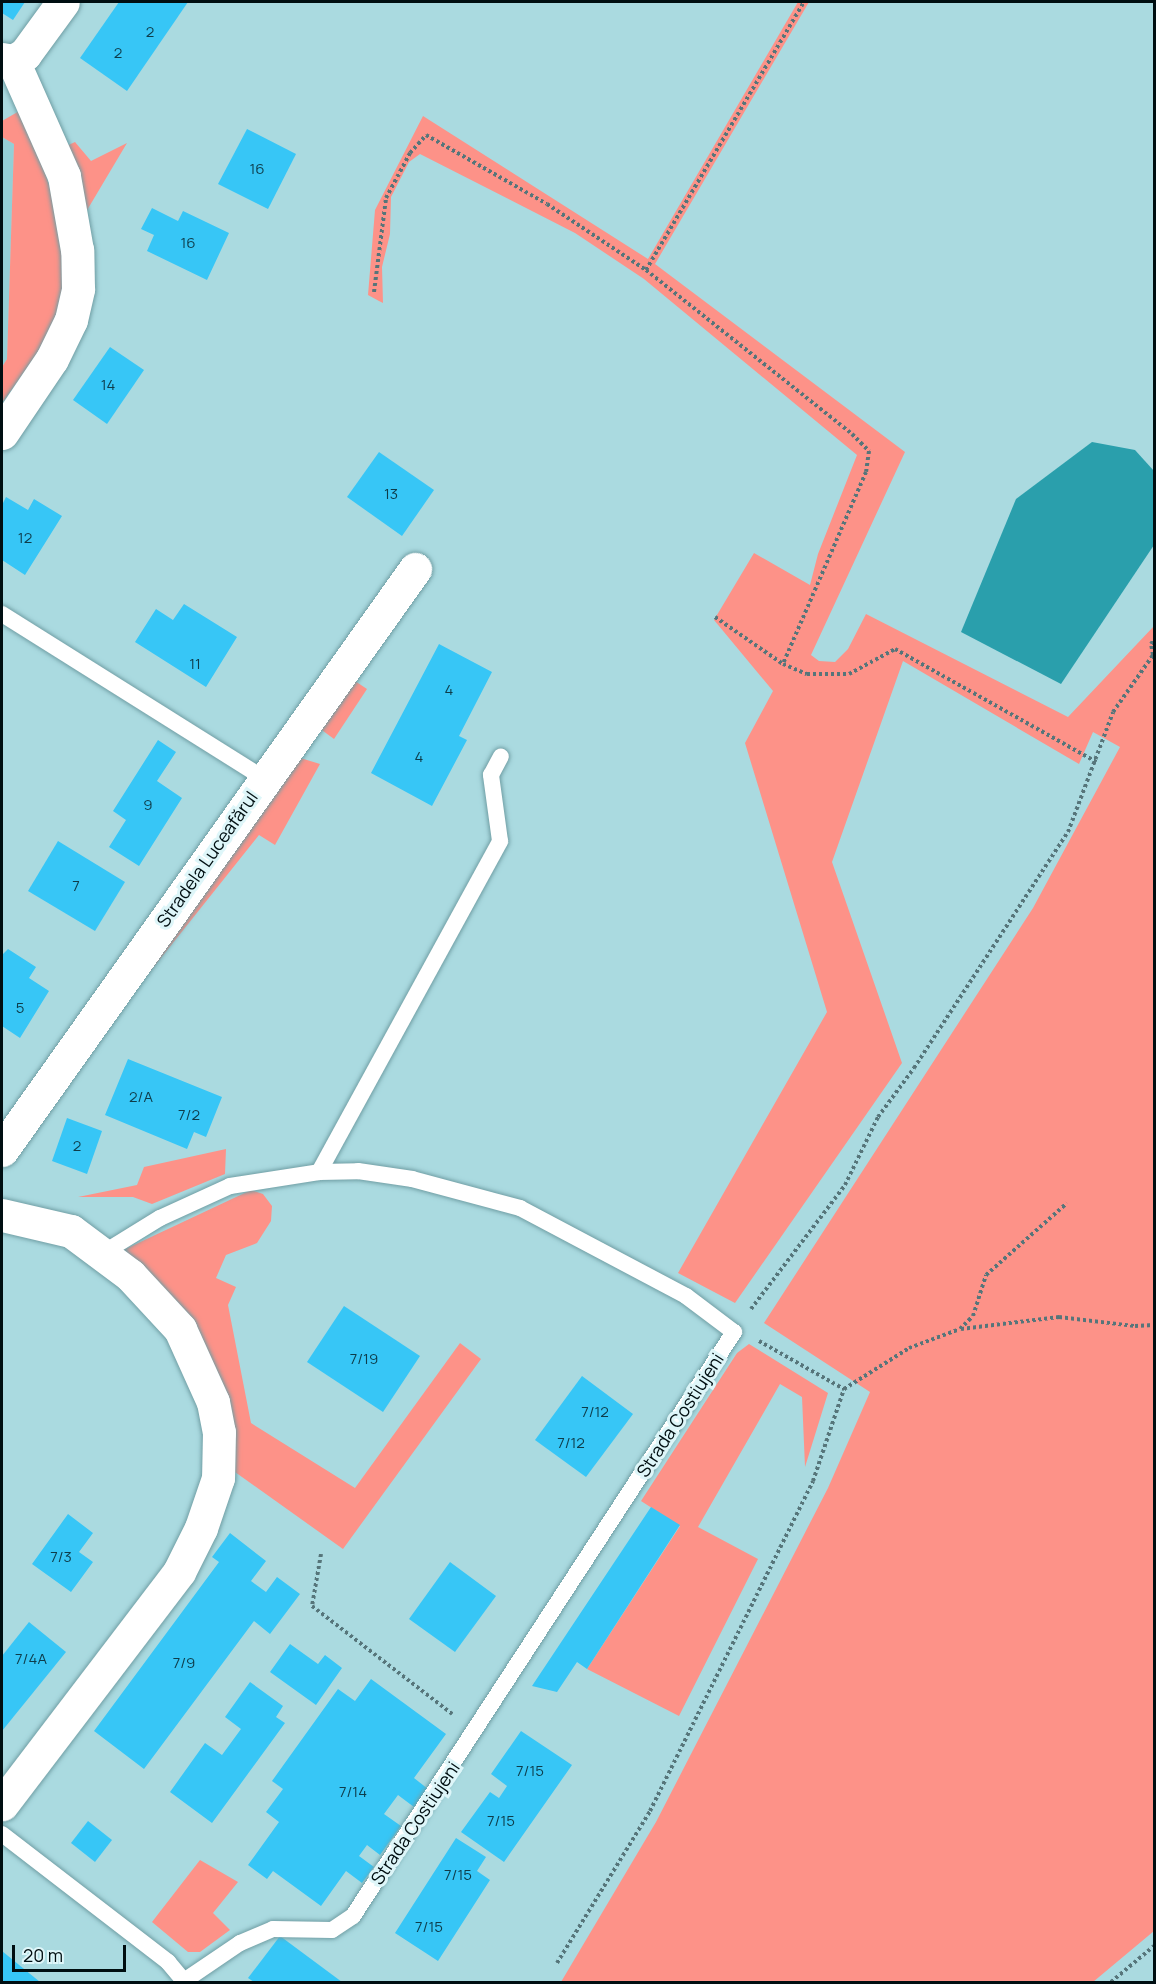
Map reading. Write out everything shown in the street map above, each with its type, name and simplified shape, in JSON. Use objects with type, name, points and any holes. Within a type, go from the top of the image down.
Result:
[{"type":"street","points":[[2,433],[52,359],[71,320],[78,289],[77,250],[64,176],[7,60],[38,39],[63,2]]},
{"type":"street","name":"Stradela Luceafărul","points":[[2,1150],[263,778],[415,569]]},
{"type":"street","points":[[2,1215],[70,1232],[103,1252],[130,1275],[180,1329],[213,1402],[219,1432],[218,1478],[201,1528],[179,1572],[2,1804]]},
{"type":"lane","points":[[2,614],[263,778]]},
{"type":"lane","points":[[319,1172],[500,841],[491,775],[501,756]]},
{"type":"lane","points":[[103,1252],[160,1218],[230,1186],[319,1172],[358,1171],[412,1179],[520,1208],[686,1296],[734,1332]]},
{"type":"lane","name":"Strada Costiujeni","points":[[2,1834],[168,1962],[184,1982],[240,1943],[273,1929],[332,1930],[353,1916],[476,1732],[734,1332]]},
{"type":"path","points":[[646,270],[804,2]]},
{"type":"path","points":[[374,292],[386,198],[410,153],[426,135],[547,204],[646,270],[852,434],[869,452],[866,472],[842,533],[783,664]]},
{"type":"path","points":[[715,617],[783,664],[807,674],[849,674],[895,649],[1096,762]]},
{"type":"path","points":[[844,1389],[771,1345],[734,1332],[844,1185],[878,1117],[921,1059],[1068,832],[1113,712],[1153,656],[1151,644],[1155,640]]},
{"type":"path","points":[[960,1329],[973,1317],[986,1275],[1067,1203]]},
{"type":"path","points":[[557,1963],[650,1811],[813,1481],[844,1389],[909,1348],[960,1329],[1059,1317],[1135,1326],[1155,1325]]},
{"type":"path","points":[[321,1554],[312,1606],[476,1732]]},
{"type":"path","points":[[1111,1983],[1155,1946]]},
{"type":"shaded area","points":[[798,2],[809,2],[655,264],[905,452],[811,655],[819,661],[835,662],[848,649],[866,614],[1068,717],[1154,626],[1154,1931],[1093,1982],[561,1982],[656,1822],[828,1488],[870,1392],[764,1323],[1033,908],[1120,747],[1093,732],[1079,764],[903,661],[832,862],[902,1063],[735,1303],[678,1273],[827,1012],[745,743],[773,691],[714,620],[754,553],[810,585],[818,554],[857,455],[644,279],[575,233],[420,154],[409,162],[391,197],[390,234],[382,267],[383,303],[379,301],[368,295],[375,210],[423,116],[648,259]]},
{"type":"shaded area","points":[[21,110],[34,139],[66,237],[69,284],[56,328],[2,403],[2,367],[7,359],[14,144],[2,137],[2,121]]},
{"type":"shaded area","points":[[2,137],[14,144],[7,359],[2,367]]},
{"type":"shaded area","points":[[75,142],[91,161],[127,143],[80,222],[62,148]]},
{"type":"shaded area","points":[[1092,442],[1135,450],[1154,471],[1154,545],[1061,684],[961,632],[1016,499]]},
{"type":"shaded area","points":[[349,677],[367,689],[334,739],[315,725]]},
{"type":"shaded area","points":[[294,756],[320,764],[275,845],[259,835],[141,983]]},
{"type":"shaded area","points":[[226,1149],[225,1174],[152,1204],[133,1197],[78,1197],[137,1185],[144,1167]]},
{"type":"shaded area","points":[[251,1190],[263,1194],[272,1206],[271,1221],[257,1243],[226,1255],[216,1278],[236,1287],[228,1305],[251,1423],[355,1488],[460,1343],[481,1359],[343,1549],[235,1472],[235,1431],[227,1404],[119,1252]]},
{"type":"shaded area","points":[[749,1344],[828,1393],[805,1467],[802,1397],[780,1384],[698,1527],[758,1559],[679,1716],[587,1669],[680,1526],[641,1501],[737,1353]]},
{"type":"shaded area","points":[[200,1860],[238,1882],[213,1913],[230,1930],[200,1952],[188,1952],[152,1922]]},
{"type":"building","points":[[2,2],[25,2],[13,20],[2,13]]},
{"type":"building","points":[[119,2],[188,2],[127,91],[80,58]]},
{"type":"building","points":[[247,129],[296,154],[268,209],[218,184]]},
{"type":"building","points":[[152,208],[178,221],[183,211],[229,233],[207,280],[147,251],[154,235],[141,229]]},
{"type":"building","points":[[110,347],[144,370],[107,424],[73,400]]},
{"type":"building","points":[[379,452],[434,490],[402,536],[347,497]]},
{"type":"building","points":[[6,497],[28,510],[34,499],[62,516],[25,575],[2,560],[2,505]]},
{"type":"building","points":[[184,604],[237,637],[206,687],[135,642],[156,609],[173,620]]},
{"type":"building","points":[[439,644],[492,672],[459,736],[467,740],[432,806],[371,773]]},
{"type":"building","points":[[158,740],[176,752],[157,781],[182,798],[139,866],[109,847],[126,820],[113,811]]},
{"type":"building","points":[[58,841],[125,882],[95,931],[28,891]]},
{"type":"building","points":[[8,949],[36,967],[29,978],[49,991],[20,1038],[2,1026],[2,955]]},
{"type":"building","points":[[128,1059],[222,1097],[206,1137],[194,1132],[187,1149],[105,1115]]},
{"type":"building","points":[[67,1118],[102,1131],[87,1174],[52,1161]]},
{"type":"building","points":[[344,1306],[420,1356],[383,1412],[307,1362]]},
{"type":"building","points":[[582,1376],[633,1414],[586,1477],[535,1440]]},
{"type":"building","points":[[651,1507],[680,1525],[587,1669],[577,1662],[557,1692],[532,1686]]},
{"type":"building","points":[[68,1514],[93,1533],[79,1552],[93,1562],[71,1592],[32,1564]]},
{"type":"building","points":[[230,1533],[266,1561],[251,1581],[266,1592],[277,1577],[300,1594],[270,1634],[254,1621],[144,1769],[94,1731],[219,1562],[212,1557]]},
{"type":"building","points":[[450,1562],[496,1596],[455,1652],[409,1619]]},
{"type":"building","points":[[29,1622],[66,1652],[2,1731],[2,1656]]},
{"type":"building","points":[[290,1644],[318,1664],[325,1655],[342,1668],[316,1705],[270,1672]]},
{"type":"building","points":[[371,1679],[446,1734],[414,1778],[428,1789],[414,1807],[398,1795],[384,1814],[401,1826],[380,1855],[367,1845],[359,1856],[374,1867],[362,1883],[346,1871],[321,1906],[273,1871],[267,1879],[248,1865],[279,1822],[266,1812],[283,1789],[272,1781],[338,1689],[355,1701]]},
{"type":"building","points":[[250,1682],[283,1706],[276,1717],[285,1723],[212,1823],[170,1792],[205,1743],[222,1755],[241,1729],[225,1717]]},
{"type":"building","points":[[521,1731],[572,1765],[504,1862],[461,1832],[490,1792],[499,1798],[507,1786],[491,1774]]},
{"type":"building","points":[[88,1821],[112,1840],[95,1862],[71,1843]]},
{"type":"building","points":[[456,1838],[486,1857],[477,1871],[490,1880],[438,1961],[395,1933]]},
{"type":"building","points":[[280,1936],[342,1982],[254,1982],[248,1978]]},
{"type":"building","points":[[2,1951],[40,1982],[2,1982]]}]
